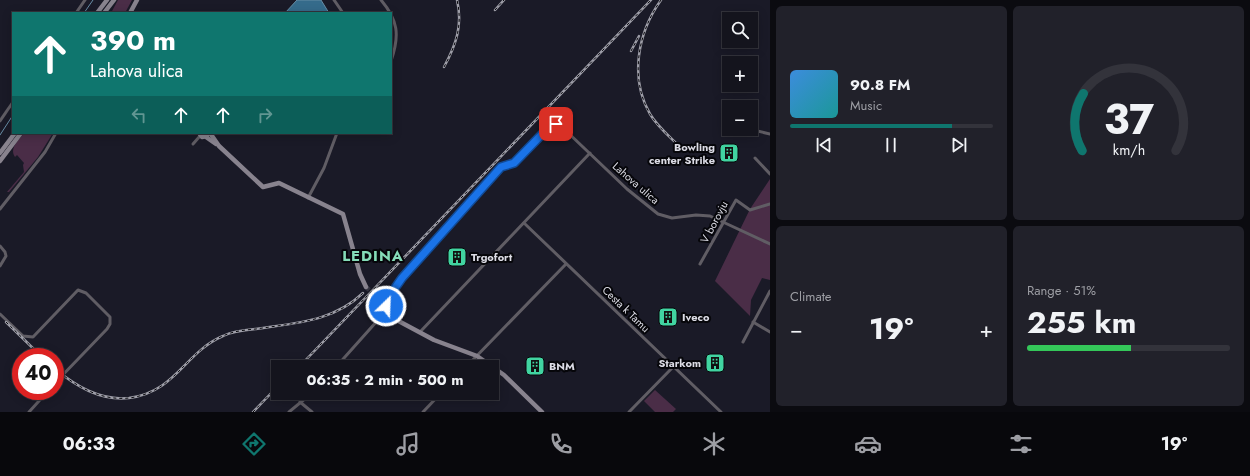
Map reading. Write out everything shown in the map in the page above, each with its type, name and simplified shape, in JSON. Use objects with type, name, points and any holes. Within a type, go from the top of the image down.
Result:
[{"type":"street","points":[[77,12],[86,0]]},
{"type":"street","points":[[98,12],[106,0]]},
{"type":"street","points":[[105,12],[114,0]]},
{"type":"street","points":[[131,12],[137,0]]},
{"type":"street","points":[[334,0],[342,12]]},
{"type":"street","points":[[381,0],[391,12]]},
{"type":"street","points":[[392,14],[395,20],[395,41],[392,56]]},
{"type":"street","points":[[0,120],[12,103]]},
{"type":"street","name":"Lahova ulica","points":[[386,301],[402,278],[501,167],[516,161],[554,124],[562,127],[627,189],[658,214],[672,218],[696,215],[710,216],[770,244]]},
{"type":"street","points":[[758,131],[770,134]]},
{"type":"street","points":[[0,153],[14,134]]},
{"type":"street","points":[[0,161],[20,134]]},
{"type":"street","points":[[0,209],[45,152],[55,134]]},
{"type":"street","points":[[193,144],[200,134],[209,134],[219,146],[262,187],[279,184],[338,211],[344,216],[360,274],[366,287]]},
{"type":"street","points":[[308,198],[324,168],[337,134]]},
{"type":"street","points":[[420,332],[590,153]]},
{"type":"street","points":[[755,158],[770,174]]},
{"type":"street","name":"V borovju","points":[[700,264],[736,200],[750,210],[770,204]]},
{"type":"street","name":"Cesta k Tamu","points":[[524,224],[721,412]]},
{"type":"street","points":[[0,246],[5,252],[6,256],[0,266]]},
{"type":"street","points":[[473,360],[566,264]]},
{"type":"street","points":[[0,314],[23,336],[33,338],[78,290],[86,293],[110,317],[110,324],[64,374]]},
{"type":"street","points":[[743,342],[770,290]]},
{"type":"street","points":[[374,294],[386,301],[386,311],[391,317],[434,340],[477,356],[504,375],[542,412]]},
{"type":"street","points":[[342,360],[386,311]]},
{"type":"street","points":[[753,322],[770,332]]},
{"type":"street","points":[[629,412],[673,367]]},
{"type":"street","points":[[29,412],[40,400]]},
{"type":"street","points":[[289,412],[303,400]]},
{"type":"street","points":[[423,412],[434,400]]},
{"type":"street","points":[[300,402],[312,412]]},
{"type":"shaded area","points":[[118,0],[132,0],[126,12],[112,12]]},
{"type":"shaded area","points":[[23,134],[52,134],[38,157],[9,192],[7,192],[24,172],[24,163],[17,155],[15,157],[13,154],[15,144]]},
{"type":"shaded area","points":[[770,179],[770,280],[762,278],[751,300],[750,316],[715,281],[750,209]]},
{"type":"shaded area","points":[[655,390],[676,409],[673,412],[655,412],[644,401]]},
{"type":"water","points":[[297,0],[321,0],[328,12],[286,12]]},
{"type":"waterway","points":[[85,12],[93,0]]},
{"type":"waterway","points":[[0,135],[12,117]]},
{"type":"tunnel","points":[[366,287],[374,294]]},
{"type":"railway","points":[[444,67],[455,43],[459,26],[459,9],[457,0]]},
{"type":"railway","points":[[495,10],[504,0]]},
{"type":"railway","points":[[306,360],[651,0]]},
{"type":"railway","points":[[661,0],[653,13],[642,41],[638,71],[640,86],[650,114],[663,131],[679,146]]},
{"type":"railway","points":[[631,51],[639,36]]},
{"type":"railway","points":[[64,376],[98,395],[129,398],[145,394],[158,388],[169,380],[210,343],[223,336],[239,331],[299,323],[326,316],[351,303],[363,293]]},
{"type":"railway","points":[[6,322],[33,348]]},
{"type":"railway","points":[[253,412],[271,393]]},
{"type":"place","name":"Bowling center Strike","points":[[729,153]]},
{"type":"place","name":"Trgofort","points":[[457,257]]},
{"type":"place","name":"Iveco","points":[[668,317]]},
{"type":"place","name":"Starkom","points":[[715,363]]},
{"type":"place","name":"BNM","points":[[535,366]]},
{"type":"district","name":"LEDINA","points":[[373,256]]},
{"type":"route","points":[[386,306],[386,301],[402,278],[501,167],[514,163],[549,127],[556,124]]}]
